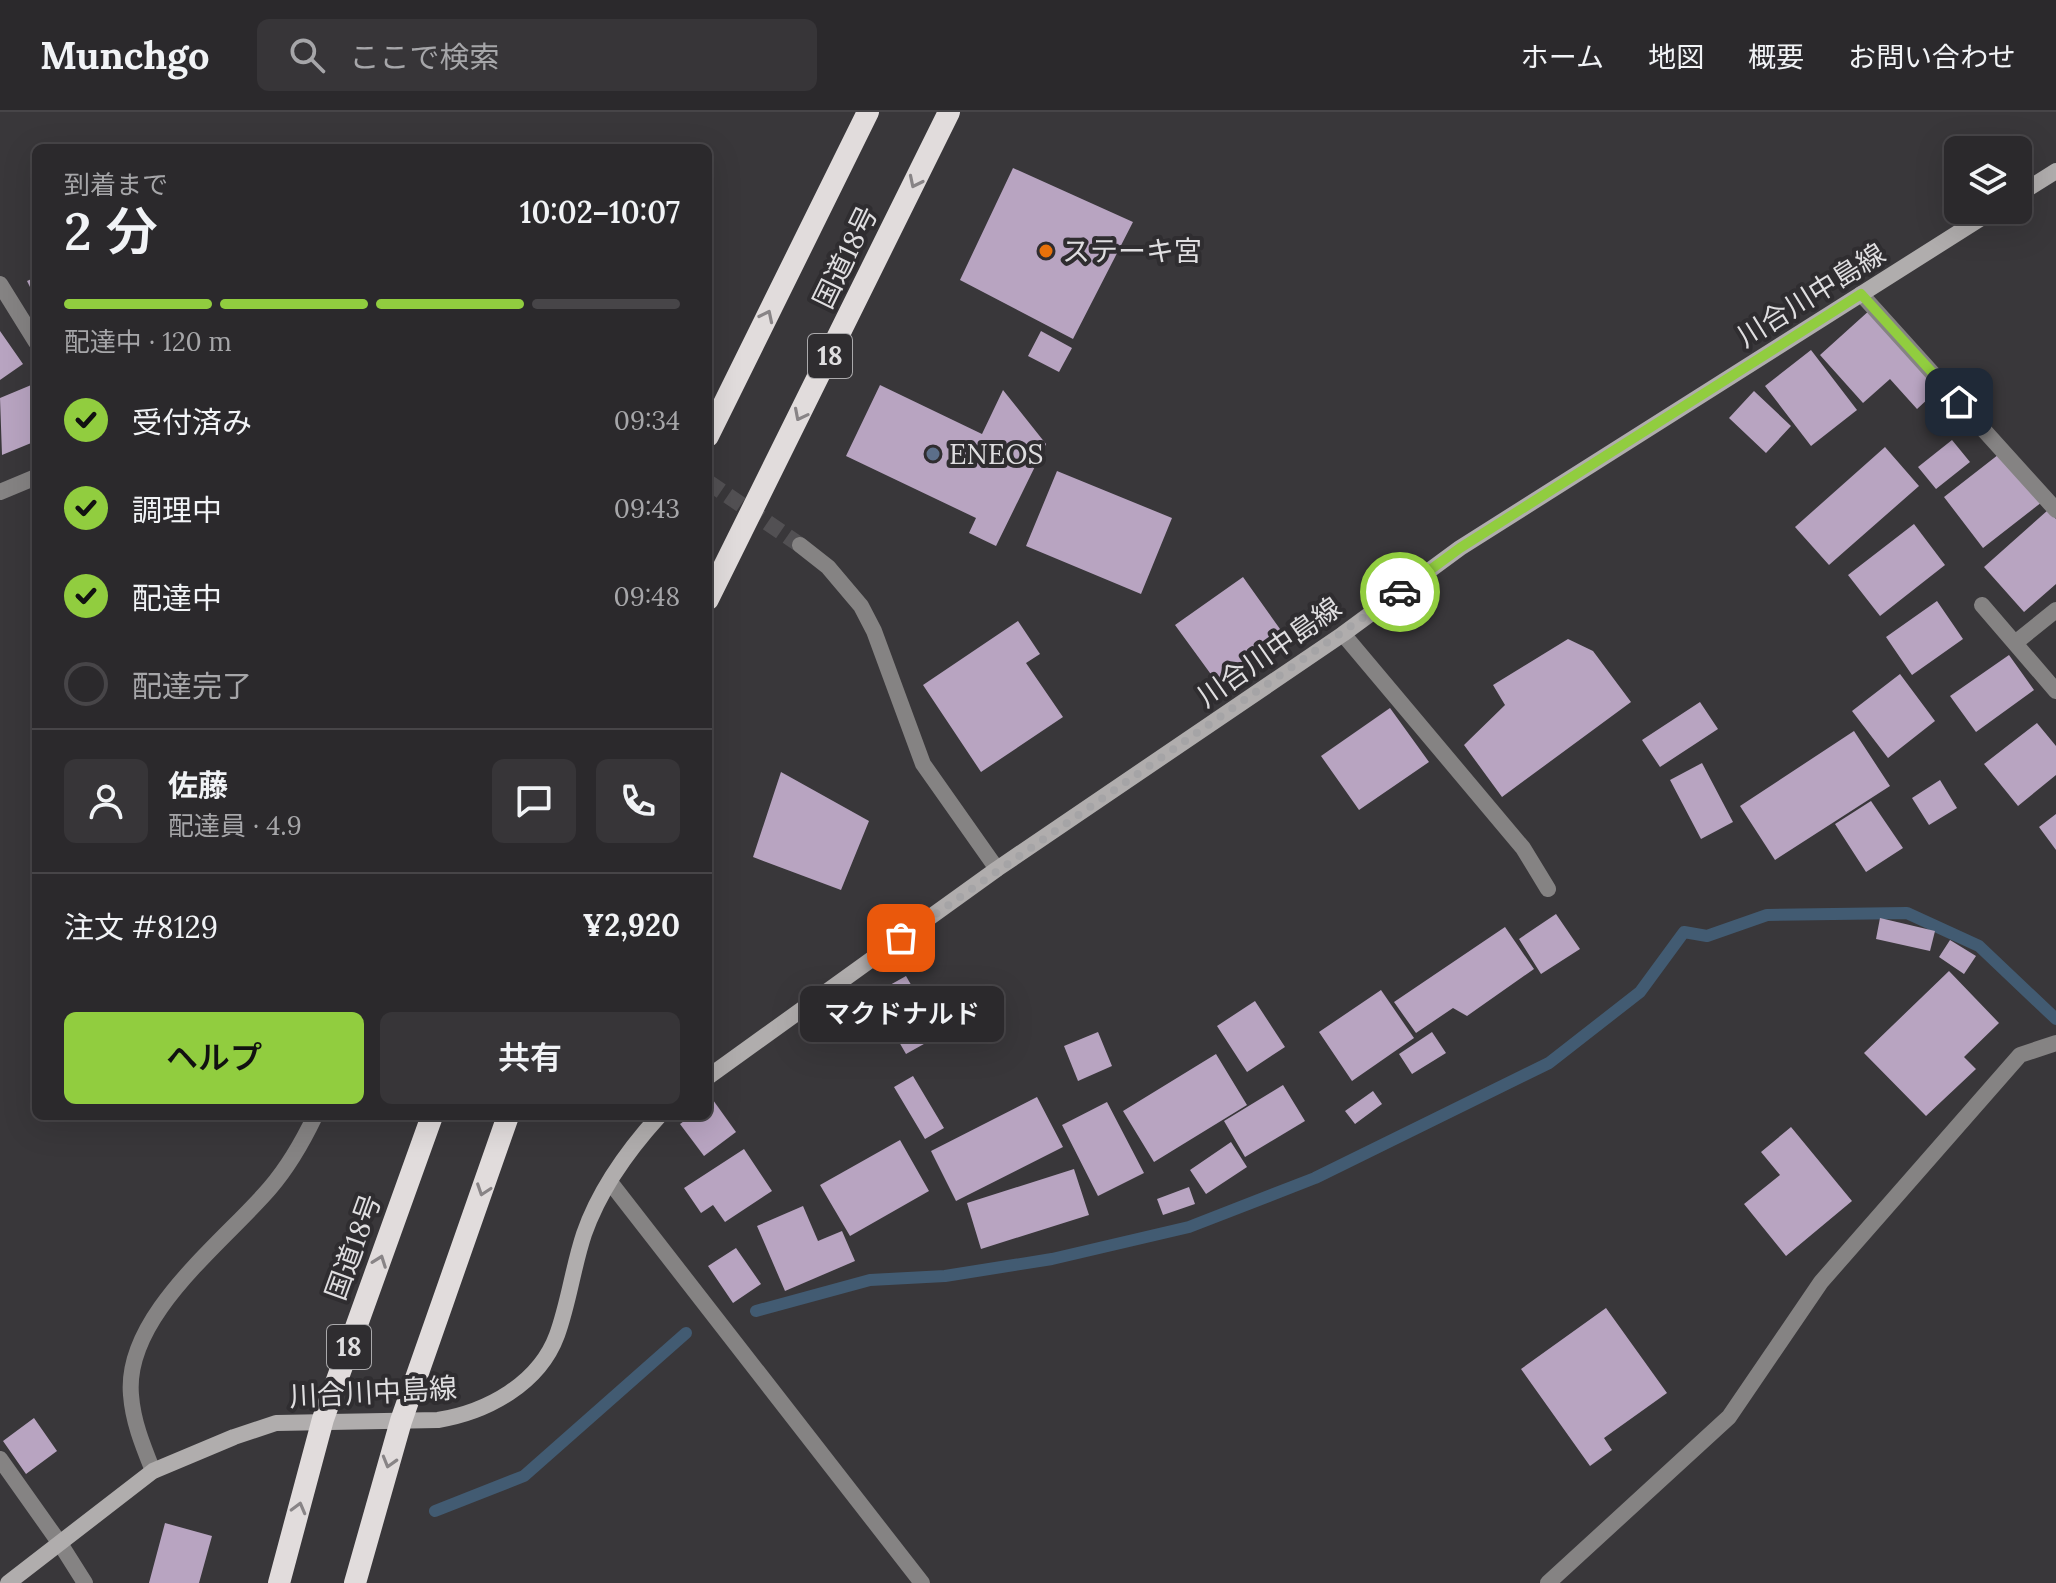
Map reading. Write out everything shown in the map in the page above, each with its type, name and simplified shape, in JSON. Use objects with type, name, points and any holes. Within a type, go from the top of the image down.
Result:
[{"type":"highway","name":"国道18号","points":[[712,428],[868,112]]},
{"type":"highway","name":"国道18号","points":[[712,591],[949,112]]},
{"type":"highway","name":"国道18号","points":[[279,1583],[323,1419],[431,1120]]},
{"type":"highway","points":[[355,1583],[401,1421],[507,1120]]},
{"type":"main road","points":[[2032,186],[2056,171]]},
{"type":"main road","name":"川合川中島線","points":[[712,1074],[997,869],[1343,634],[1460,548],[1972,224]]},
{"type":"main road","name":"川合川中島線","points":[[8,1583],[153,1471],[276,1423],[323,1419],[401,1421],[464,1416],[488,1407],[526,1378],[556,1337],[585,1233],[610,1182],[637,1139],[655,1120]]},
{"type":"street","points":[[0,284],[32,336]]},
{"type":"street","points":[[1861,294],[2056,510]]},
{"type":"street","points":[[0,492],[32,479]]},
{"type":"street","points":[[800,545],[828,567],[861,606],[874,631],[923,764],[997,869]]},
{"type":"street","points":[[1982,605],[2056,691]]},
{"type":"street","points":[[2015,643],[2056,610]]},
{"type":"street","points":[[1343,634],[1523,848],[1548,889]]},
{"type":"street","points":[[1548,1583],[1729,1417],[1821,1282],[2020,1055],[2056,1043]]},
{"type":"street","points":[[153,1471],[136,1429],[130,1393],[135,1356],[151,1321],[190,1272],[272,1186],[313,1120]]},
{"type":"street","points":[[610,1182],[922,1583]]},
{"type":"street","points":[[0,1459],[85,1583]]},
{"type":"building","name":"ステーキ宮","points":[[1013,168],[1133,222],[1073,339],[960,280]]},
{"type":"building","points":[[1871,309],[1942,386],[1917,409],[1890,379],[1863,403],[1820,355]]},
{"type":"building","points":[[0,331],[23,364],[0,380]]},
{"type":"building","points":[[1041,331],[1072,348],[1059,372],[1028,356]]},
{"type":"building","points":[[1811,350],[1857,410],[1811,446],[1765,386]]},
{"type":"building","points":[[32,385],[32,443],[2,455],[0,398]]},
{"type":"building","points":[[880,385],[982,434],[1003,390],[1046,444],[996,546],[969,533],[976,518],[846,456]]},
{"type":"building","points":[[1754,391],[1791,426],[1766,453],[1729,418]]},
{"type":"building","points":[[1952,440],[1970,462],[1936,489],[1918,467]]},
{"type":"building","points":[[1885,447],[1919,486],[1829,565],[1795,527]]},
{"type":"building","points":[[2003,451],[2042,502],[1983,548],[1944,497]]},
{"type":"building","points":[[1057,471],[1172,518],[1141,594],[1026,546]]},
{"type":"building","points":[[2048,510],[2056,519],[2056,584],[2024,612],[1984,567]]},
{"type":"building","points":[[1914,524],[1945,565],[1880,616],[1848,575]]},
{"type":"building","points":[[1243,577],[1285,636],[1218,684],[1175,625]]},
{"type":"building","points":[[1937,601],[1963,639],[1912,675],[1886,637]]},
{"type":"building","points":[[1018,621],[1040,654],[1026,663],[1063,717],[981,772],[923,685]]},
{"type":"building","points":[[1568,639],[1593,651],[1631,702],[1502,797],[1464,745],[1505,705],[1493,685]]},
{"type":"building","points":[[2009,655],[2034,690],[1976,732],[1950,696]]},
{"type":"building","points":[[1900,674],[1935,721],[1888,758],[1852,711]]},
{"type":"building","points":[[1700,702],[1718,729],[1660,767],[1642,740]]},
{"type":"building","points":[[1390,708],[1429,762],[1359,810],[1321,756]]},
{"type":"building","points":[[2037,723],[2056,746],[2056,775],[2018,806],[1984,764]]},
{"type":"building","points":[[1854,731],[1890,786],[1775,860],[1740,806]]},
{"type":"building","points":[[1702,763],[1733,822],[1701,839],[1670,780]]},
{"type":"building","points":[[781,772],[869,821],[841,890],[753,857]]},
{"type":"building","points":[[1940,780],[1957,808],[1929,825],[1912,798]]},
{"type":"building","points":[[1871,801],[1903,848],[1866,872],[1835,824]]},
{"type":"building","points":[[2056,814],[2056,850],[2039,827]]},
{"type":"building","points":[[1556,914],[1580,949],[1541,974],[1519,939]]},
{"type":"building","points":[[1880,918],[1935,931],[1930,951],[1876,939]]},
{"type":"building","points":[[1505,927],[1534,969],[1467,1016],[1453,1008],[1416,1033],[1394,1002]]},
{"type":"building","points":[[1950,940],[1976,956],[1964,974],[1939,957]]},
{"type":"building","points":[[1949,971],[1999,1023],[1964,1057],[1976,1069],[1926,1116],[1864,1053]]},
{"type":"building","points":[[906,976],[940,1035],[906,1054],[872,995]]},
{"type":"building","points":[[1381,990],[1414,1038],[1352,1081],[1319,1032]]},
{"type":"building","points":[[1255,1001],[1285,1047],[1247,1072],[1217,1026]]},
{"type":"building","points":[[1098,1032],[1112,1066],[1078,1081],[1064,1046]]},
{"type":"building","points":[[1432,1032],[1446,1053],[1412,1074],[1399,1054]]},
{"type":"building","points":[[1216,1054],[1247,1105],[1154,1162],[1123,1111]]},
{"type":"building","points":[[913,1076],[944,1128],[925,1139],[894,1087]]},
{"type":"building","points":[[1283,1085],[1305,1121],[1245,1157],[1224,1121]]},
{"type":"building","points":[[1373,1091],[1382,1104],[1355,1124],[1345,1111]]},
{"type":"building","points":[[1037,1097],[1063,1147],[956,1201],[931,1151]]},
{"type":"building","points":[[712,1101],[736,1132],[704,1156],[680,1124],[686,1120],[712,1120]]},
{"type":"building","points":[[1107,1102],[1144,1173],[1098,1196],[1062,1125]]},
{"type":"building","points":[[1791,1127],[1852,1201],[1786,1256],[1744,1204],[1780,1175],[1761,1152]]},
{"type":"building","points":[[900,1140],[929,1191],[850,1236],[820,1185]]},
{"type":"building","points":[[1231,1142],[1247,1167],[1206,1194],[1190,1170]]},
{"type":"building","points":[[744,1149],[772,1191],[725,1222],[713,1205],[701,1213],[684,1188]]},
{"type":"building","points":[[1074,1169],[1089,1215],[981,1249],[967,1203]]},
{"type":"building","points":[[1189,1187],[1195,1204],[1163,1215],[1157,1199]]},
{"type":"building","points":[[803,1206],[818,1241],[842,1231],[855,1261],[785,1291],[757,1226]]},
{"type":"building","points":[[736,1248],[761,1284],[733,1303],[708,1266]]},
{"type":"building","points":[[1606,1308],[1667,1393],[1604,1438],[1612,1450],[1590,1466],[1521,1369]]},
{"type":"building","points":[[34,1418],[57,1451],[26,1474],[3,1441]]},
{"type":"building","points":[[165,1523],[212,1536],[199,1583],[149,1583]]},
{"type":"waterway","points":[[756,1311],[870,1280],[945,1276],[1052,1259],[1189,1227],[1315,1178],[1549,1063],[1640,992],[1684,932],[1707,936],[1767,915],[1907,913],[1979,946],[2056,1019]]},
{"type":"waterway","points":[[435,1511],[524,1476],[686,1333]]},
{"type":"tunnel","points":[[712,485],[800,545]]},
{"type":"way so far","points":[[901,938],[1400,592]]},
{"type":"place","name":"ステーキ宮","points":[[1046,251]]},
{"type":"place","name":"ENEOS","points":[[933,454]]},
{"type":"place","name":"マクドナルド","points":[[901,938]]},
{"type":"route","points":[[1400,592],[1460,548],[1861,294],[1959,402]]}]
